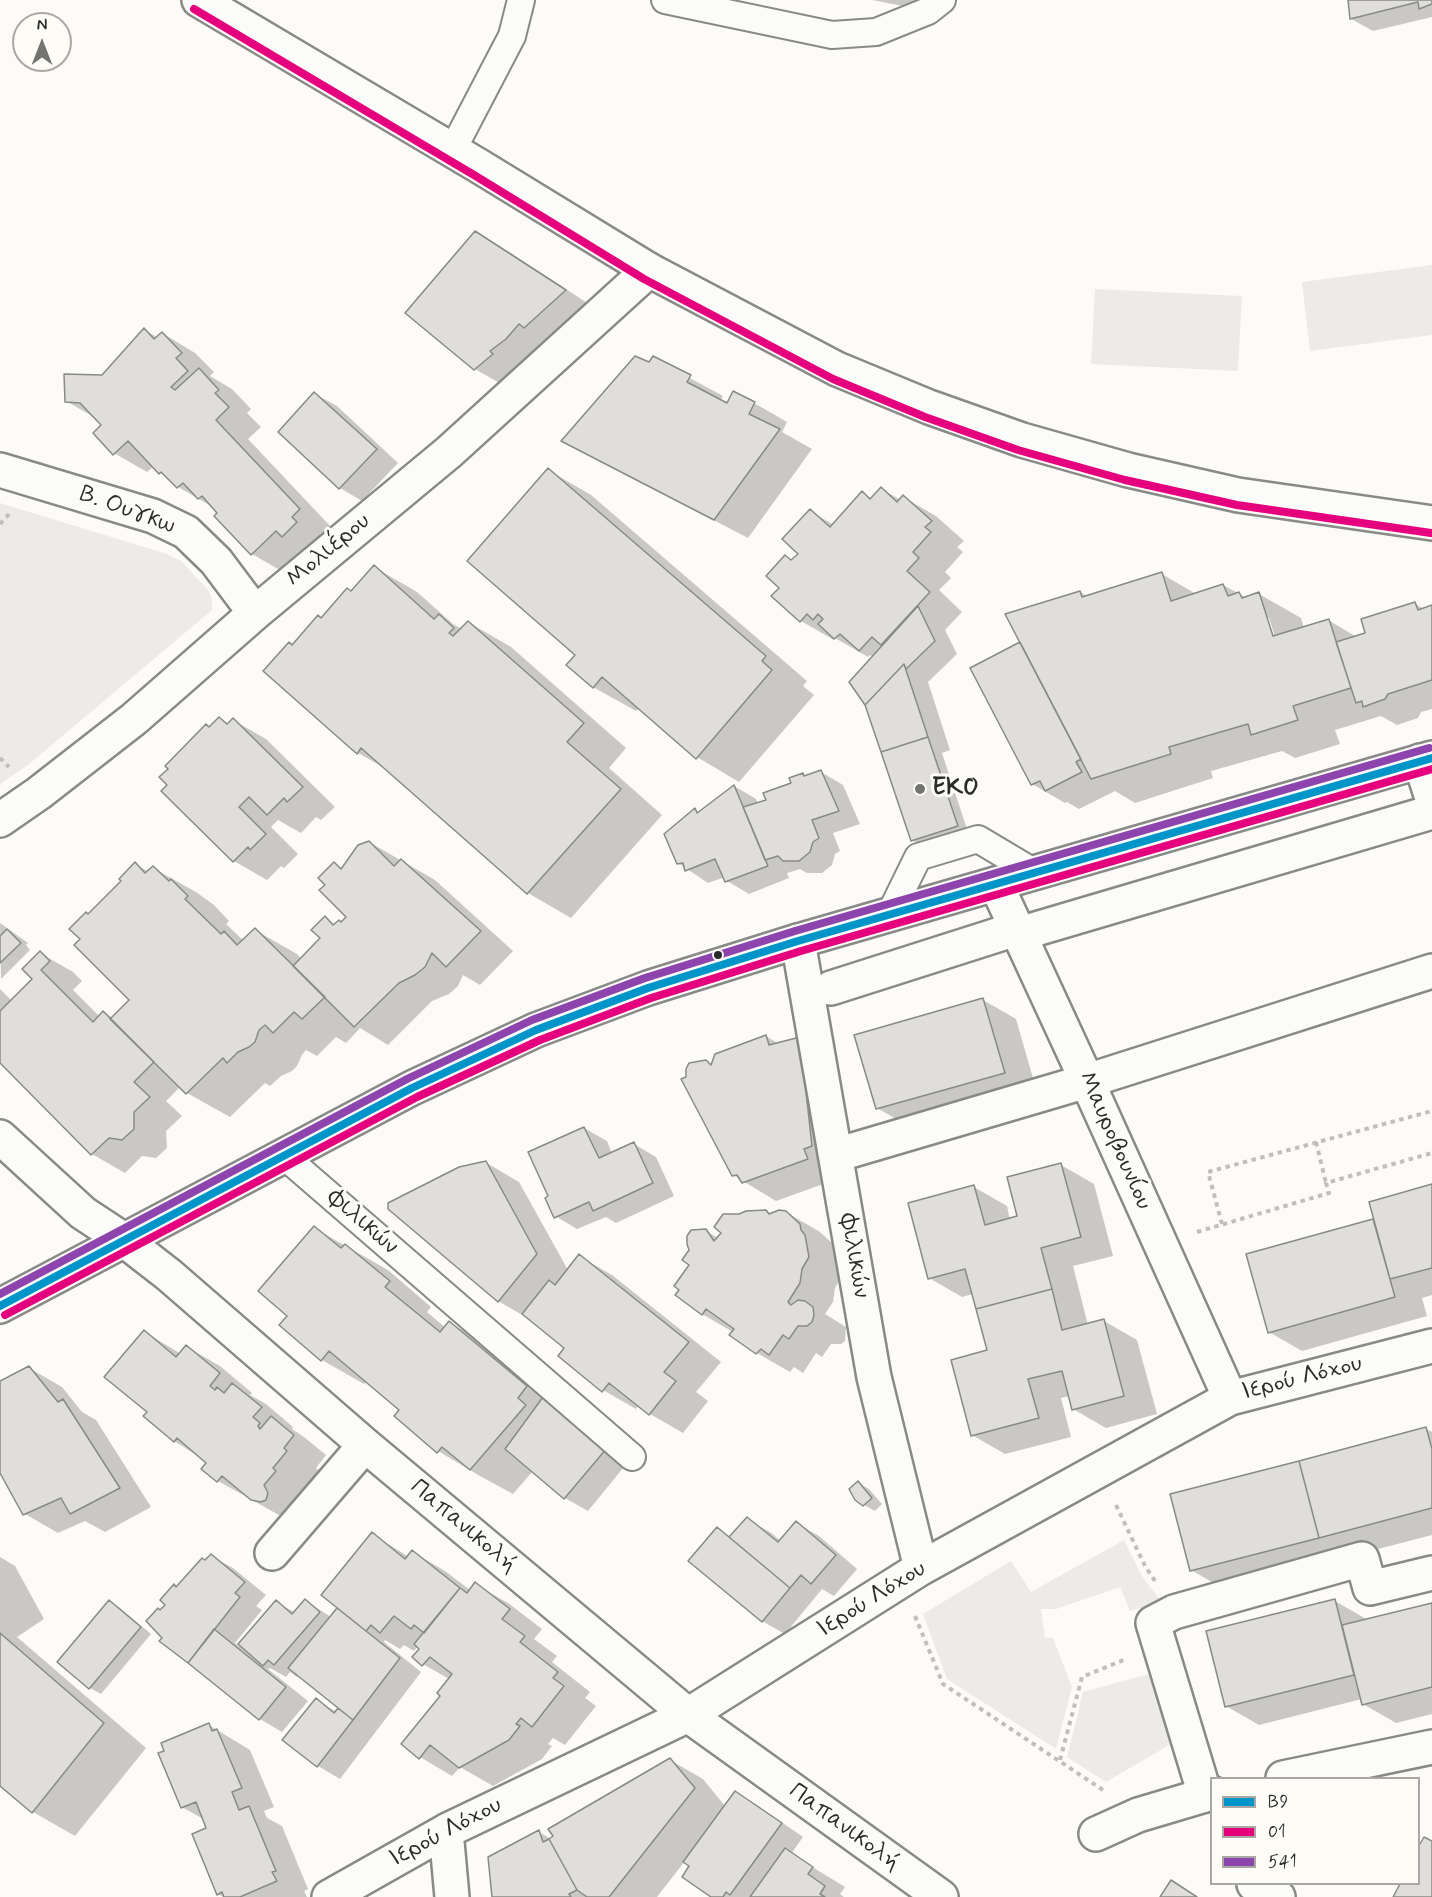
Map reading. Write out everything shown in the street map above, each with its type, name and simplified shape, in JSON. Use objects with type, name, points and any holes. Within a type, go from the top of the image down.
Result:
[{"type":"street","points":[[199,0],[649,270],[837,369],[929,407],[1022,440],[1128,470],[1238,495],[1432,523]]},
{"type":"street","name":"Μολιέρου","points":[[0,820],[39,793],[134,719],[255,613],[449,452],[649,270]]},
{"type":"street","name":"Β. Ουγκω","points":[[0,470],[153,516],[186,532],[216,561],[255,613]]},
{"type":"street","points":[[0,1306],[412,1088],[536,1030],[648,988],[798,941],[1426,759],[1432,798]]},
{"type":"street","points":[[831,988],[1432,812]]},
{"type":"street","name":"Μαυροβουνίου","points":[[996,884],[1230,1398]]},
{"type":"street","name":"Φιλικών","points":[[798,941],[874,1377],[911,1574]]},
{"type":"street","points":[[836,1155],[1087,1081],[1432,971]]},
{"type":"street","name":"Παπανικολή","points":[[0,1137],[83,1213],[124,1240],[169,1275],[365,1445],[688,1715],[941,1897]]},
{"type":"street","name":"Ιερού Λόχου","points":[[329,1897],[446,1831],[688,1715],[911,1574],[1230,1398],[1432,1346]]},
{"type":"street","points":[[272,1553],[365,1445]]},
{"type":"street","points":[[1096,1834],[1138,1815],[1209,1794],[1153,1623],[1174,1612],[1362,1559],[1370,1588],[1432,1573]]},
{"type":"street","points":[[1292,1777],[1432,1747]]},
{"type":"street","points":[[446,1831],[452,1897]]},
{"type":"street","points":[[1256,1885],[1278,1897]]},
{"type":"lane","points":[[452,151],[512,36],[521,0]]},
{"type":"lane","points":[[665,0],[832,34],[876,32],[928,11],[942,0]]},
{"type":"lane","points":[[890,914],[918,857],[978,839],[1035,873]]},
{"type":"lane","name":"Φιλικών","points":[[283,1155],[632,1457]]},
{"type":"path","points":[[1222,1224],[1208,1172],[1432,1111]]},
{"type":"path","points":[[1160,1243],[1329,1193],[1316,1142]]},
{"type":"path","points":[[1326,1183],[1432,1153]]},
{"type":"path","points":[[1099,1471],[1145,1566],[1174,1612]]},
{"type":"path","points":[[911,1574],[943,1684],[1060,1760],[1138,1815]]},
{"type":"path","points":[[1060,1760],[1082,1677],[1160,1644]]},
{"type":"shaded area","points":[[1432,265],[1432,335],[1310,351],[1302,282]]},
{"type":"shaded area","points":[[1095,289],[1242,296],[1238,371],[1091,364]]},
{"type":"shaded area","points":[[0,503],[167,554],[181,561],[209,591],[212,610],[28,765],[0,784]]},
{"type":"shaded area","points":[[1124,1540],[1143,1578],[1162,1602],[1130,1611],[1120,1587],[1056,1609],[1041,1609],[1045,1637],[1053,1638],[1072,1687],[1056,1749],[947,1679],[923,1614],[1011,1561],[1031,1592]]},
{"type":"shaded area","points":[[1156,1672],[1178,1740],[1106,1782],[1067,1757],[1083,1692]]},
{"type":"building","points":[[1348,0],[1432,0],[1432,4],[1419,9],[1418,2],[1350,19]]},
{"type":"building","points":[[475,231],[566,290],[524,328],[519,324],[506,339],[490,351],[493,354],[474,370],[405,313]]},
{"type":"building","points":[[144,328],[154,339],[162,332],[182,353],[176,358],[188,371],[171,387],[175,390],[199,368],[219,390],[215,393],[229,407],[216,420],[300,509],[292,517],[297,522],[282,537],[276,531],[251,555],[214,516],[217,513],[202,496],[198,499],[183,483],[177,488],[161,472],[159,474],[128,441],[113,455],[93,433],[101,425],[80,403],[65,402],[64,374],[102,375]]},
{"type":"building","points":[[635,356],[649,362],[653,356],[691,375],[687,382],[727,403],[733,391],[755,402],[749,414],[780,429],[714,520],[561,441]]},
{"type":"building","points":[[314,392],[377,449],[339,489],[278,432]]},
{"type":"building","points":[[548,468],[766,656],[762,661],[772,670],[696,759],[602,677],[593,688],[566,665],[575,655],[467,561]]},
{"type":"building","points":[[881,487],[897,502],[903,495],[932,521],[925,527],[931,532],[913,552],[919,558],[907,571],[930,592],[881,645],[872,637],[859,651],[840,634],[834,639],[818,624],[823,619],[818,614],[813,620],[807,614],[800,622],[771,596],[779,588],[766,576],[785,555],[791,560],[798,554],[782,539],[810,509],[830,527],[862,491],[870,499]]},
{"type":"building","points":[[374,565],[434,619],[439,614],[454,628],[449,633],[453,636],[468,621],[584,723],[567,742],[621,789],[527,894],[361,748],[357,754],[263,671],[289,642],[292,645],[318,615],[321,618],[347,588],[351,591]]},
{"type":"building","points":[[1162,572],[1171,601],[1223,584],[1228,596],[1239,592],[1242,598],[1259,592],[1273,636],[1329,619],[1351,688],[1293,706],[1298,720],[1251,735],[1248,724],[1169,747],[1171,754],[1091,779],[1005,614],[1080,591],[1082,597]]},
{"type":"building","points":[[1415,602],[1418,610],[1432,605],[1432,680],[1388,694],[1385,699],[1363,707],[1362,701],[1356,703],[1336,642],[1365,633],[1361,619]]},
{"type":"building","points":[[918,606],[935,641],[906,669],[904,664],[865,705],[849,682]]},
{"type":"building","points":[[1020,642],[1081,759],[1076,762],[1082,772],[1045,791],[1040,781],[1031,785],[970,668]]},
{"type":"building","points":[[904,664],[928,737],[881,752],[865,705]]},
{"type":"building","points":[[219,717],[227,724],[233,718],[303,787],[287,802],[284,798],[267,815],[249,797],[239,807],[266,834],[250,850],[248,847],[233,862],[161,791],[167,785],[159,777],[168,769],[165,766],[206,724],[209,727]]},
{"type":"building","name":"EKO","points":[[928,737],[958,826],[911,841],[881,752]]},
{"type":"building","points":[[821,770],[839,811],[812,820],[819,838],[813,842],[810,852],[799,861],[783,861],[778,856],[765,860],[743,807],[766,800],[763,793],[791,783],[789,778]]},
{"type":"building","points":[[734,785],[768,866],[725,882],[715,859],[685,871],[683,863],[677,864],[664,834],[695,808],[697,813]]},
{"type":"building","points":[[369,841],[394,866],[401,859],[481,931],[446,967],[432,953],[425,967],[399,983],[354,1027],[293,966],[320,938],[311,930],[325,916],[333,925],[346,917],[319,890],[325,885],[318,878],[334,862],[341,869],[358,845]]},
{"type":"building","points":[[135,862],[145,873],[153,866],[169,881],[171,879],[188,896],[185,899],[221,934],[224,931],[237,945],[255,928],[325,997],[302,1019],[294,1012],[273,1033],[265,1025],[259,1030],[255,1042],[238,1052],[227,1063],[223,1058],[186,1094],[110,1019],[129,1000],[74,945],[80,939],[69,929],[86,912],[88,914],[121,881],[119,879]]},
{"type":"building","points":[[7,929],[21,943],[0,963],[0,936]]},
{"type":"building","points":[[40,951],[50,961],[41,970],[93,1022],[103,1011],[154,1062],[134,1082],[150,1097],[134,1112],[134,1129],[122,1140],[109,1138],[91,1155],[0,1063],[0,1011],[32,979],[22,969]]},
{"type":"building","points":[[983,998],[1005,1073],[876,1109],[854,1035]]},
{"type":"building","points":[[766,1035],[769,1045],[800,1037],[812,1146],[804,1149],[808,1159],[742,1183],[737,1175],[732,1176],[681,1079],[686,1077],[689,1063],[706,1060],[711,1065],[715,1054]]},
{"type":"building","points":[[584,1127],[599,1158],[634,1142],[653,1183],[593,1211],[589,1202],[554,1218],[545,1198],[548,1196],[528,1152]]},
{"type":"building","points":[[486,1161],[537,1254],[498,1302],[388,1209],[388,1203],[459,1167]]},
{"type":"building","points":[[1061,1163],[1081,1237],[1041,1248],[1052,1289],[976,1309],[965,1269],[928,1279],[908,1203],[974,1185],[985,1225],[1017,1216],[1007,1177]]},
{"type":"building","points":[[1432,1184],[1432,1268],[1390,1279],[1369,1202]]},
{"type":"building","points":[[766,1210],[769,1214],[779,1210],[786,1211],[800,1224],[805,1235],[809,1257],[802,1269],[800,1283],[788,1302],[791,1305],[798,1300],[805,1301],[813,1307],[814,1315],[812,1322],[807,1326],[798,1326],[789,1339],[783,1335],[769,1355],[761,1349],[756,1354],[729,1335],[734,1329],[706,1309],[702,1315],[675,1295],[679,1290],[674,1286],[689,1265],[682,1260],[689,1250],[687,1236],[691,1230],[706,1229],[714,1241],[721,1233],[714,1227],[723,1214]]},
{"type":"building","points":[[1373,1219],[1395,1297],[1268,1333],[1246,1254]]},
{"type":"building","points":[[314,1226],[341,1248],[345,1244],[390,1281],[385,1287],[440,1332],[449,1321],[527,1386],[518,1398],[526,1405],[470,1470],[442,1447],[437,1453],[394,1416],[399,1410],[329,1351],[321,1361],[279,1325],[287,1316],[258,1291]]},
{"type":"building","points":[[579,1254],[689,1342],[664,1372],[676,1381],[649,1415],[609,1383],[602,1392],[558,1356],[564,1348],[522,1314],[549,1280],[555,1285]]},
{"type":"building","points":[[1052,1289],[1062,1330],[1104,1319],[1124,1396],[1072,1410],[1062,1371],[1028,1379],[1039,1418],[971,1436],[951,1360],[987,1350],[976,1309]]},
{"type":"building","points":[[144,1330],[176,1357],[186,1345],[220,1373],[210,1386],[215,1390],[217,1387],[224,1393],[232,1383],[262,1407],[253,1417],[260,1423],[258,1426],[260,1429],[271,1416],[294,1435],[284,1448],[287,1451],[273,1468],[276,1471],[264,1485],[268,1493],[266,1500],[261,1502],[251,1500],[222,1476],[217,1482],[201,1469],[206,1463],[177,1438],[174,1442],[143,1416],[147,1412],[104,1377]]},
{"type":"building","points":[[29,1366],[58,1402],[63,1399],[120,1488],[70,1514],[61,1498],[23,1515],[0,1473],[0,1381]]},
{"type":"building","points":[[543,1397],[607,1448],[564,1499],[505,1449]]},
{"type":"building","points":[[1426,1427],[1432,1449],[1432,1508],[1319,1538],[1299,1461]]},
{"type":"building","points":[[1299,1461],[1319,1538],[1190,1571],[1170,1494]]},
{"type":"building","points":[[858,1481],[872,1498],[863,1506],[855,1500],[849,1489]]},
{"type":"building","points":[[747,1517],[778,1542],[796,1521],[836,1555],[811,1584],[801,1575],[790,1588],[729,1537]]},
{"type":"building","points":[[717,1527],[790,1588],[762,1622],[688,1561]]},
{"type":"building","points":[[372,1532],[405,1559],[412,1550],[460,1588],[424,1633],[414,1625],[411,1629],[394,1616],[380,1633],[371,1625],[366,1631],[321,1595]]},
{"type":"building","points":[[211,1554],[245,1582],[235,1593],[240,1597],[188,1663],[159,1641],[162,1638],[146,1621],[158,1608],[160,1610],[165,1605],[160,1600],[174,1584],[176,1587],[202,1558],[205,1560]]},
{"type":"building","points":[[475,1582],[510,1609],[502,1619],[525,1636],[520,1642],[558,1672],[553,1678],[564,1686],[532,1727],[521,1718],[516,1724],[520,1726],[509,1740],[459,1768],[430,1745],[419,1759],[401,1744],[440,1696],[437,1693],[452,1674],[430,1657],[422,1666],[412,1657],[419,1649],[414,1644],[460,1588],[467,1593]]},
{"type":"building","points":[[305,1599],[320,1612],[274,1665],[268,1660],[263,1666],[238,1644],[276,1600],[292,1614]]},
{"type":"building","points":[[1335,1599],[1354,1675],[1225,1707],[1206,1631]]},
{"type":"building","points":[[109,1600],[141,1627],[89,1689],[57,1662]]},
{"type":"building","points":[[1432,1603],[1432,1687],[1362,1705],[1342,1625]]},
{"type":"building","points":[[337,1608],[400,1658],[353,1720],[288,1668]]},
{"type":"building","points":[[214,1629],[286,1687],[259,1720],[188,1663]]},
{"type":"building","points":[[0,1633],[104,1723],[32,1813],[0,1786]]},
{"type":"building","points":[[316,1698],[334,1713],[338,1708],[353,1720],[317,1767],[282,1740]]},
{"type":"building","points":[[209,1723],[212,1731],[217,1729],[242,1788],[232,1792],[239,1810],[249,1806],[276,1871],[272,1872],[277,1881],[240,1897],[224,1897],[222,1892],[217,1895],[192,1834],[206,1828],[196,1802],[181,1808],[158,1753],[164,1751],[161,1743]]},
{"type":"building","points":[[670,1758],[695,1788],[609,1897],[587,1897],[577,1890],[549,1839],[553,1836],[548,1829]]},
{"type":"building","points":[[735,1791],[782,1823],[730,1895],[726,1892],[723,1897],[711,1897],[682,1877],[689,1866],[683,1862]]},
{"type":"building","points":[[539,1830],[543,1842],[549,1839],[577,1890],[569,1894],[571,1897],[492,1897],[488,1857]]},
{"type":"building","points":[[1424,1837],[1432,1841],[1432,1897],[1393,1897],[1399,1885],[1420,1885],[1420,1844]]},
{"type":"building","points":[[785,1848],[813,1867],[808,1874],[825,1886],[820,1894],[825,1897],[750,1897]]},
{"type":"building","points":[[1171,1880],[1197,1897],[1160,1897]]},
{"type":"transit line","name":"01","points":[[194,9],[644,279],[833,379],[925,417],[1018,450],[1125,480],[1237,505],[1431,533]]},
{"type":"transit line","name":"541","points":[[0,1294],[407,1079],[532,1020],[645,978],[795,931],[1429,748]]},
{"type":"transit line","name":"Β9","points":[[0,1306],[412,1088],[536,1030],[648,988],[798,941],[1432,758]]},
{"type":"transit line","name":"01","points":[[5,1315],[417,1097],[540,1040],[651,998],[801,951],[1432,769]]},
{"type":"place","name":"EKO","points":[[920,789]]}]
